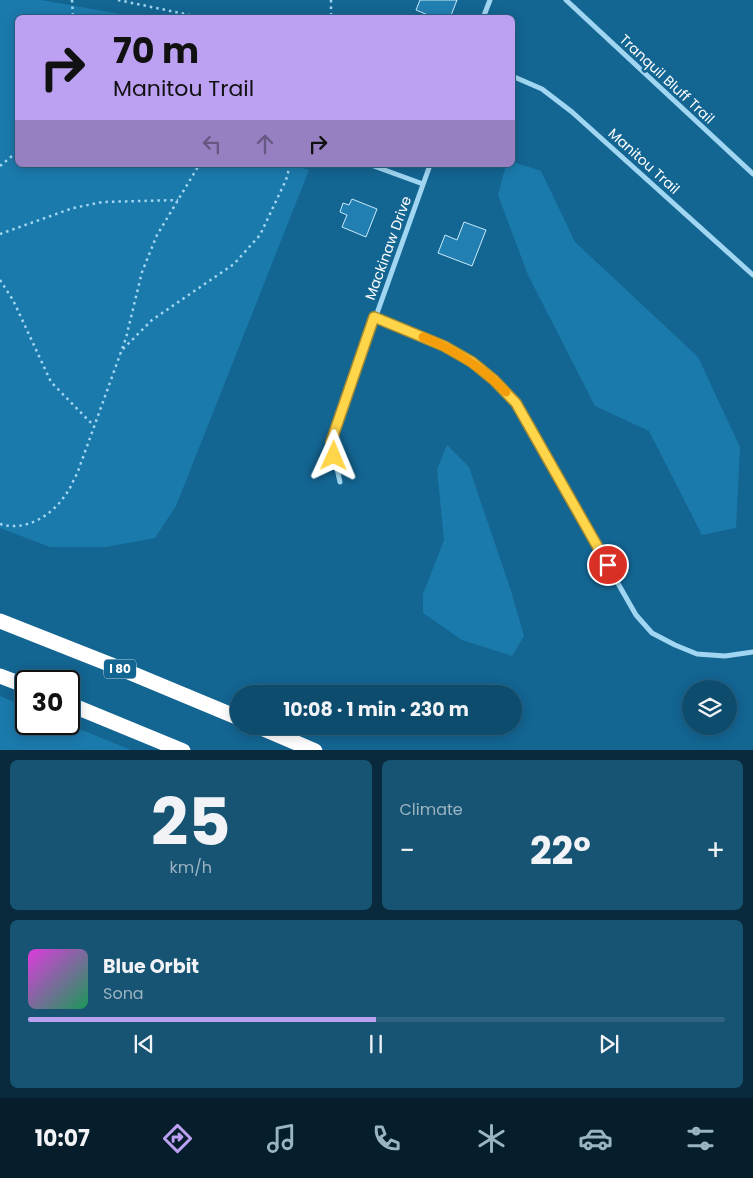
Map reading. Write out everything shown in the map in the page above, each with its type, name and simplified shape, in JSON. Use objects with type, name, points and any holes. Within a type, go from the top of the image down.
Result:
[{"type":"highway","name":"I 80","points":[[0,622],[119,668],[230,714]]},
{"type":"highway","points":[[0,676],[15,682]]},
{"type":"highway","points":[[80,708],[183,750]]},
{"type":"highway","points":[[279,735],[315,750]]},
{"type":"street","points":[[484,15],[490,0]]},
{"type":"street","name":"Tranquil Bluff Trail","points":[[566,0],[753,174]]},
{"type":"street","name":"Manitou Trail","points":[[515,77],[542,89],[572,112],[753,275]]},
{"type":"street","points":[[376,167],[423,184]]},
{"type":"street","name":"Mackinaw Drive","points":[[340,482],[331,442],[374,317],[429,167]]},
{"type":"street","points":[[374,317],[444,346],[472,362],[494,380],[516,403],[636,615],[652,633],[697,654],[725,656],[753,652]]},
{"type":"path","points":[[72,0],[74,15]]},
{"type":"path","points":[[118,0],[190,15]]},
{"type":"path","points":[[331,0],[331,15]]},
{"type":"path","points":[[0,166],[15,154]]},
{"type":"path","points":[[0,524],[22,527],[49,514],[66,495],[77,474],[122,350],[142,272],[157,235],[198,167]]},
{"type":"path","points":[[122,350],[152,320],[234,264],[260,235],[286,180],[289,167]]},
{"type":"path","points":[[0,234],[73,208],[103,202],[178,200]]},
{"type":"path","points":[[0,280],[13,300],[51,382],[94,427]]},
{"type":"shaded area","points":[[0,0],[41,0],[126,15],[15,15],[15,167],[299,167],[309,170],[176,506],[155,538],[106,547],[50,547],[0,528]]},
{"type":"shaded area","points":[[515,163],[541,171],[575,242],[698,357],[740,447],[736,528],[702,535],[649,431],[595,406],[528,275],[498,195],[505,167],[515,167]]},
{"type":"shaded area","points":[[447,445],[469,467],[511,591],[524,636],[512,656],[462,640],[423,613],[423,594],[444,540],[437,469]]},
{"type":"shaded area","points":[[0,696],[15,702],[15,735],[80,735],[80,729],[131,750],[0,750]]},
{"type":"building","points":[[420,0],[457,0],[451,15],[428,15],[416,10]]},
{"type":"building","points":[[352,199],[377,209],[366,237],[342,227],[347,215],[340,212],[343,203],[349,205]]},
{"type":"building","points":[[464,222],[486,230],[472,266],[438,253],[445,235],[457,240]]},
{"type":"slow traffic","points":[[423,337],[444,346],[472,362],[506,392]]},
{"type":"route","points":[[334,456],[331,442],[374,317],[444,346],[472,362],[494,380],[516,403],[608,565]]}]
